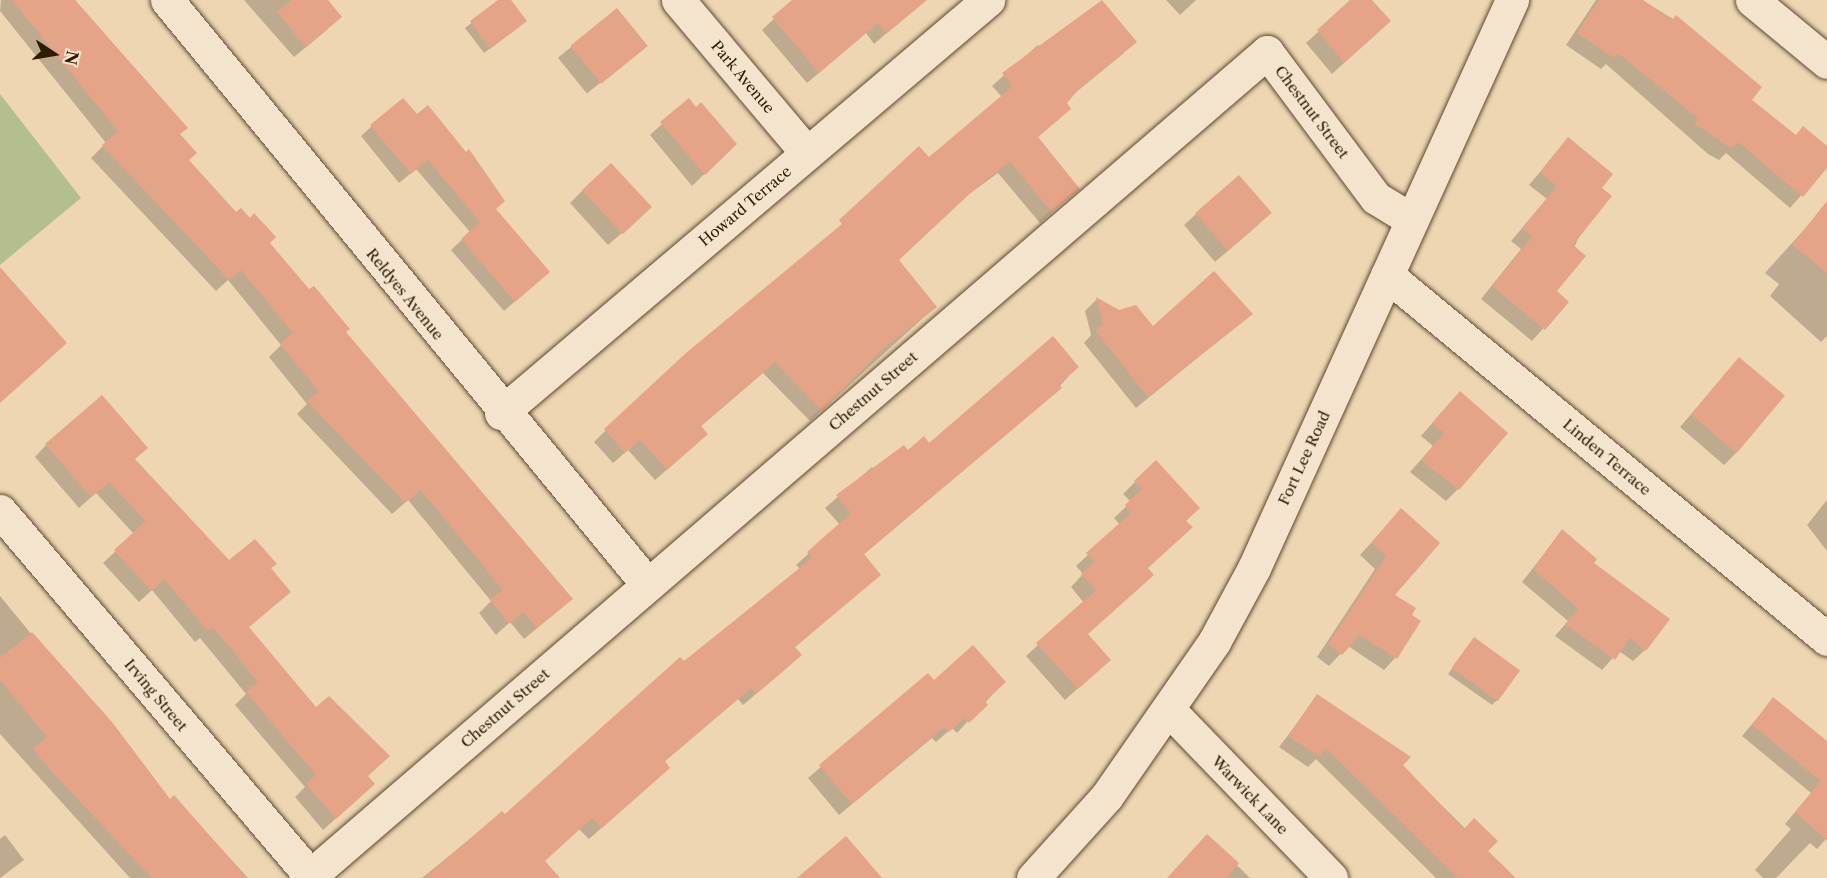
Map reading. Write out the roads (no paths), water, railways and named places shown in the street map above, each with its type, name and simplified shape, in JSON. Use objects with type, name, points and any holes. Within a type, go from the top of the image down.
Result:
[{"type":"street","name":"Reldyes Avenue","points":[[167,0],[501,413],[648,585]]},
{"type":"street","name":"Park Avenue","points":[[678,0],[807,153]]},
{"type":"street","name":"Howard Terrace","points":[[501,413],[988,0]]},
{"type":"street","name":"Fort Lee Road","points":[[1033,878],[1107,796],[1170,711],[1254,568],[1512,0]]},
{"type":"street","points":[[1752,0],[1827,62]]},
{"type":"street","name":"Chestnut Street","points":[[311,877],[1267,52],[1377,198],[1412,220]]},
{"type":"street","name":"Linden Terrace","points":[[1387,275],[1827,639]]},
{"type":"street","name":"Irving Street","points":[[0,512],[311,877]]},
{"type":"street","name":"Warwick Lane","points":[[1170,711],[1331,878]]}]
